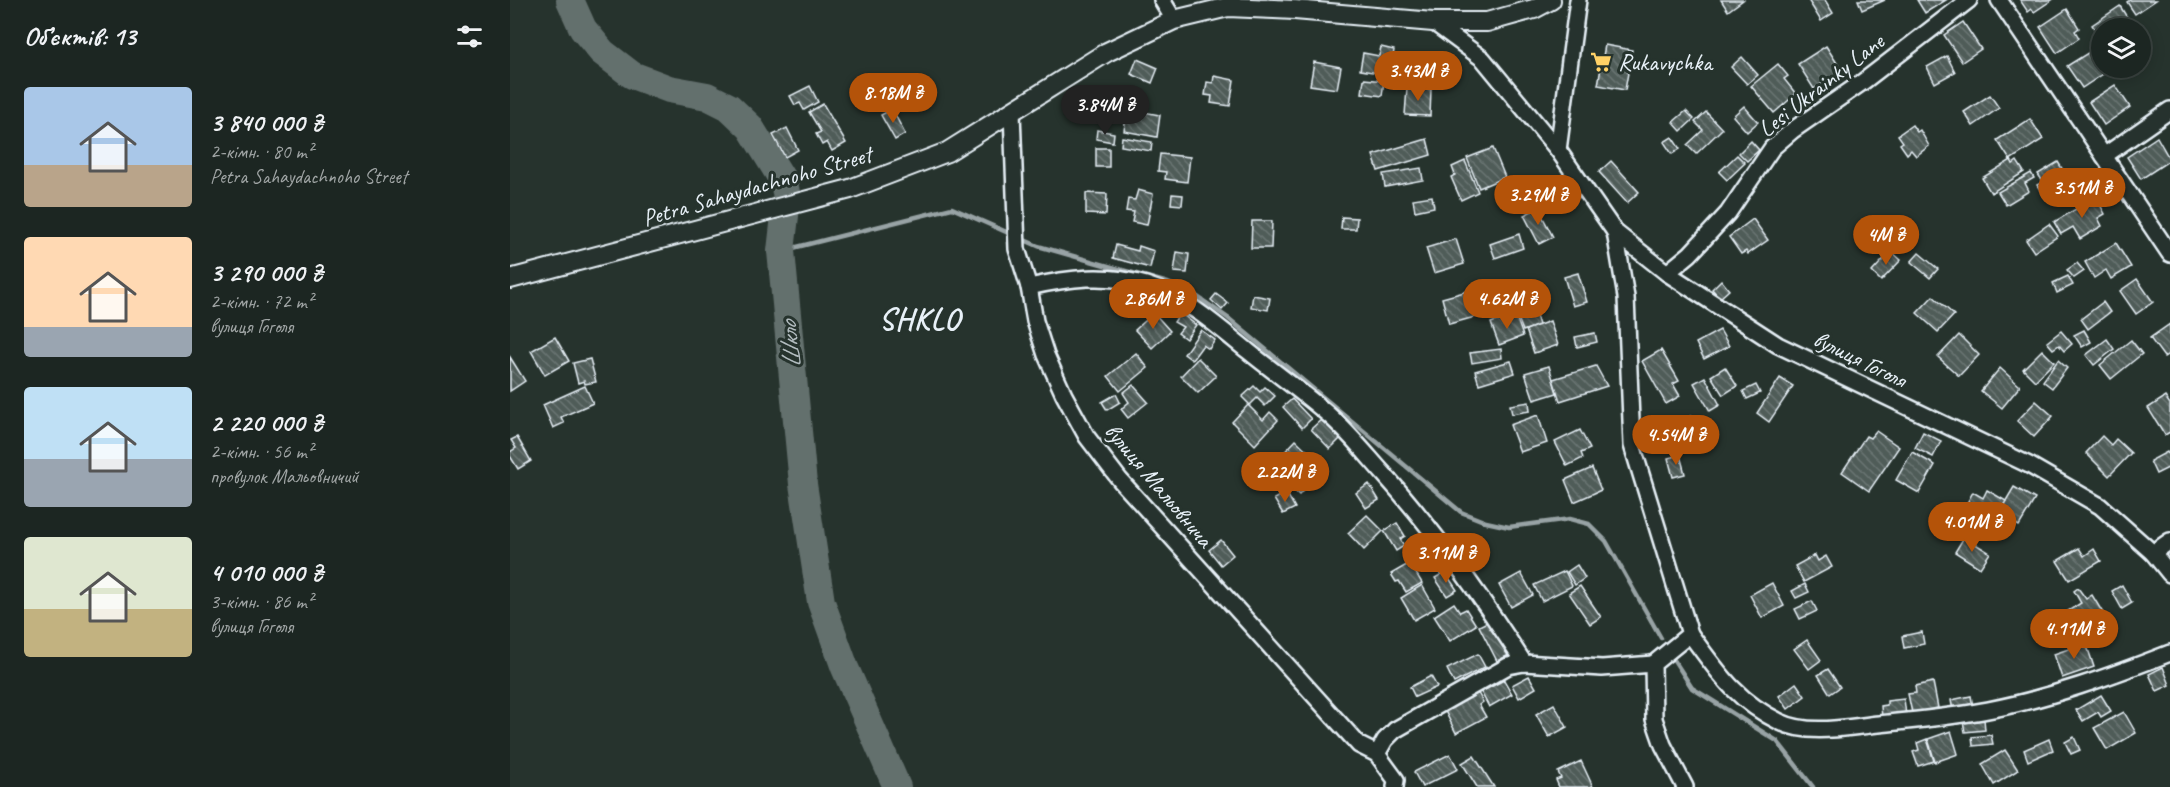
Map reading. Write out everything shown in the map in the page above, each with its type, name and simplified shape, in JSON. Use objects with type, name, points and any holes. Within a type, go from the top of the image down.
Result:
[{"type":"street","points":[[1162,0],[1174,20]]},
{"type":"street","name":"Petra Sahaydachnoho Street","points":[[510,279],[850,189],[947,152],[1107,52],[1174,20],[1228,8],[1295,10],[1433,22],[1487,22],[1534,9],[1551,0]]},
{"type":"street","points":[[1558,150],[1578,0]]},
{"type":"street","name":"Lesi Ukrainky Lane","points":[[1667,273],[1690,254],[1728,213],[1772,148],[1793,130],[1864,81],[1970,0]]},
{"type":"street","points":[[1999,0],[2170,254]]},
{"type":"street","name":"вулиця Гоголя","points":[[1433,22],[1483,59],[1558,150],[1615,232],[1667,273],[1778,345],[2029,465],[2100,506],[2153,553],[2170,574]]},
{"type":"street","points":[[2104,156],[2170,110]]},
{"type":"street","name":"вулиця Мальовнича","points":[[1012,112],[1017,249],[1046,355],[1087,437],[1120,480],[1359,745],[1377,754],[1396,780],[1395,787]]},
{"type":"street","points":[[1615,232],[1626,297],[1632,445],[1690,634],[1724,680],[1748,704],[1782,723],[1815,729],[1935,718],[2031,700],[2103,678],[2170,653]]},
{"type":"street","points":[[1029,287],[1070,278],[1108,277],[1146,285],[1173,296],[1213,323],[1331,417],[1367,455],[1435,534],[1496,619],[1524,663]]},
{"type":"street","points":[[2153,553],[2170,541]]},
{"type":"street","points":[[1377,754],[1385,740],[1395,730],[1508,666],[1524,663],[1602,668],[1653,664],[1690,634]]},
{"type":"street","points":[[1653,664],[1654,719],[1663,746],[1684,787]]},
{"type":"building","points":[[1721,0],[1743,0],[1728,11]]},
{"type":"building","points":[[1808,0],[1825,0],[1833,13],[1821,21]]},
{"type":"building","points":[[1858,0],[1885,0],[1862,10]]},
{"type":"building","points":[[1917,0],[1946,0],[1925,13]]},
{"type":"building","points":[[2020,0],[2052,0],[2034,12],[2032,9],[2028,12]]},
{"type":"building","points":[[2156,0],[2135,14],[2127,2]]},
{"type":"building","points":[[2120,6],[2127,18],[2102,18]]},
{"type":"building","points":[[2067,9],[2079,28],[2075,31],[2079,38],[2057,53],[2040,27]]},
{"type":"building","points":[[1963,22],[1981,49],[1962,62],[1944,35]]},
{"type":"building","points":[[1605,45],[1632,50],[1625,90],[1598,85]]},
{"type":"building","points":[[1826,46],[1842,71],[1814,89],[1798,64]]},
{"type":"building","points":[[1381,47],[1394,50],[1390,75],[1360,70],[1363,53],[1379,56]]},
{"type":"building","points":[[2091,51],[2091,78],[2097,78],[2082,88],[2067,66]]},
{"type":"building","points":[[1947,56],[1955,72],[1935,83],[1927,67]]},
{"type":"building","points":[[1742,57],[1758,75],[1747,84],[1731,67]]},
{"type":"building","points":[[1137,59],[1158,68],[1152,83],[1131,74]]},
{"type":"building","points":[[1314,62],[1341,67],[1337,89],[1310,85]]},
{"type":"building","points":[[1778,64],[1788,76],[1784,79],[1796,94],[1774,113],[1751,86]]},
{"type":"building","points":[[1214,76],[1234,80],[1230,106],[1211,103],[1212,96],[1205,95],[1207,82],[1213,83]]},
{"type":"building","points":[[1364,79],[1384,81],[1382,96],[1362,93]]},
{"type":"building","points":[[886,85],[891,95],[876,102],[871,92]]},
{"type":"building","points":[[2115,85],[2130,107],[2104,125],[2089,102]]},
{"type":"building","points":[[810,86],[818,102],[804,110],[800,103],[795,105],[790,96]]},
{"type":"building","points":[[1407,88],[1431,89],[1430,116],[1405,115]]},
{"type":"building","points":[[1990,95],[1999,108],[1973,126],[1964,112]]},
{"type":"building","points":[[823,104],[846,143],[832,151],[827,142],[822,145],[816,134],[821,132],[809,112]]},
{"type":"building","points":[[1744,106],[1758,122],[1747,132],[1733,116]]},
{"type":"building","points":[[892,109],[905,134],[895,140],[881,115]]},
{"type":"building","points":[[1127,109],[1160,115],[1157,137],[1124,131]]},
{"type":"building","points":[[1686,111],[1694,119],[1681,131],[1673,122]]},
{"type":"building","points":[[1706,112],[1722,129],[1696,154],[1687,145],[1703,130],[1695,122]]},
{"type":"building","points":[[2030,119],[2043,139],[2010,160],[1997,140]]},
{"type":"building","points":[[1912,125],[1917,132],[1920,130],[1929,146],[1916,156],[1911,150],[1907,154],[1900,144],[1903,142],[1898,135]]},
{"type":"building","points":[[787,128],[798,150],[785,157],[773,135]]},
{"type":"building","points":[[1097,130],[1114,133],[1113,142],[1096,139]]},
{"type":"building","points":[[1122,137],[1152,142],[1151,151],[1121,146]]},
{"type":"building","points":[[1672,137],[1680,149],[1672,154],[1664,142]]},
{"type":"building","points":[[2157,137],[2170,160],[2141,179],[2127,157]]},
{"type":"building","points":[[1427,139],[1431,155],[1378,171],[1373,155]]},
{"type":"building","points":[[1751,141],[1759,150],[1747,161],[1739,153]]},
{"type":"building","points":[[1096,148],[1109,148],[1109,167],[1096,167]]},
{"type":"building","points":[[1493,148],[1505,177],[1479,188],[1467,158]]},
{"type":"building","points":[[1160,154],[1190,157],[1187,182],[1165,179],[1166,172],[1158,171]]},
{"type":"building","points":[[1737,155],[1745,163],[1727,180],[1719,172]]},
{"type":"building","points":[[2011,160],[2013,164],[2017,161],[2024,172],[1991,193],[1982,178]]},
{"type":"building","points":[[1465,161],[1478,192],[1461,200],[1451,177],[1455,175],[1452,167]]},
{"type":"building","points":[[1611,161],[1639,192],[1627,203],[1599,172]]},
{"type":"building","points":[[2058,162],[2075,190],[2057,201],[2053,194],[2046,199],[2037,185],[2043,182],[2038,174]]},
{"type":"building","points":[[1421,168],[1423,180],[1385,187],[1383,174]]},
{"type":"building","points":[[2031,173],[2034,178],[2025,183],[2029,191],[2006,205],[1998,192]]},
{"type":"building","points":[[1138,190],[1153,194],[1147,225],[1132,222],[1134,212],[1126,211],[1128,199],[1135,200]]},
{"type":"building","points":[[1086,193],[1107,194],[1106,215],[1086,214]]},
{"type":"building","points":[[1172,194],[1183,195],[1182,205],[1171,204]]},
{"type":"building","points":[[1432,196],[1434,207],[1415,211],[1413,199]]},
{"type":"building","points":[[2096,197],[2105,214],[2098,218],[2102,226],[2080,239],[2073,227],[2061,234],[2054,222]]},
{"type":"building","points":[[1538,208],[1553,237],[1539,244],[1524,215]]},
{"type":"building","points":[[1342,217],[1357,218],[1356,229],[1341,229]]},
{"type":"building","points":[[1753,219],[1768,240],[1748,254],[1746,251],[1741,254],[1729,237]]},
{"type":"building","points":[[1252,221],[1272,221],[1271,248],[1251,248]]},
{"type":"building","points":[[2049,224],[2058,236],[2034,252],[2026,240]]},
{"type":"building","points":[[1519,234],[1523,248],[1495,258],[1490,244]]},
{"type":"building","points":[[1456,239],[1464,264],[1434,273],[1426,248]]},
{"type":"building","points":[[2116,243],[2131,267],[2111,279],[2106,270],[2094,278],[2085,262]]},
{"type":"building","points":[[1116,245],[1138,251],[1139,246],[1154,251],[1150,268],[1113,258]]},
{"type":"building","points":[[1891,251],[1901,260],[1881,281],[1872,272]]},
{"type":"building","points":[[1177,252],[1189,254],[1187,273],[1174,272]]},
{"type":"building","points":[[1919,253],[1938,269],[1930,278],[1911,262]]},
{"type":"building","points":[[2077,263],[2084,271],[2074,278],[2067,270]]},
{"type":"building","points":[[1578,273],[1587,302],[1573,306],[1564,277]]},
{"type":"building","points":[[2068,276],[2073,285],[2057,293],[2053,283]]},
{"type":"building","points":[[2137,279],[2153,302],[2136,314],[2120,291]]},
{"type":"building","points":[[1721,280],[1729,290],[1720,298],[1712,289]]},
{"type":"building","points":[[1468,291],[1475,317],[1449,324],[1442,298]]},
{"type":"building","points":[[1216,294],[1228,303],[1222,310],[1211,300]]},
{"type":"building","points":[[1253,295],[1270,298],[1268,310],[1251,307]]},
{"type":"building","points":[[1933,296],[1954,315],[1938,332],[1917,313]]},
{"type":"building","points":[[2103,302],[2110,312],[2088,329],[2081,319]]},
{"type":"building","points":[[1534,309],[1539,325],[1523,331],[1517,315]]},
{"type":"building","points":[[1154,313],[1170,331],[1152,348],[1135,330]]},
{"type":"building","points":[[1180,313],[1196,325],[1186,339],[1178,333],[1183,327],[1174,322]]},
{"type":"building","points":[[1515,314],[1523,336],[1499,345],[1491,323]]},
{"type":"building","points":[[1550,321],[1558,345],[1534,353],[1526,330]]},
{"type":"building","points":[[2170,324],[2170,353],[2164,357],[2150,338]]},
{"type":"building","points":[[1201,330],[1215,340],[1209,349],[1203,345],[1192,360],[1184,354]]},
{"type":"building","points":[[1720,330],[1729,346],[1704,359],[1696,343]]},
{"type":"building","points":[[2084,330],[2091,342],[2082,347],[2074,335]]},
{"type":"building","points":[[2061,331],[2072,344],[2064,351],[2059,345],[2053,349],[2047,342]]},
{"type":"building","points":[[1595,333],[1597,342],[1577,347],[1575,337]]},
{"type":"building","points":[[1959,335],[1979,355],[1959,376],[1938,357]]},
{"type":"building","points":[[555,337],[569,361],[545,375],[531,351]]},
{"type":"building","points":[[2107,339],[2114,349],[2094,365],[2086,355]]},
{"type":"building","points":[[2131,340],[2142,354],[2111,379],[2100,365]]},
{"type":"building","points":[[1501,349],[1502,358],[1472,363],[1470,353]]},
{"type":"building","points":[[1661,350],[1679,381],[1673,384],[1680,396],[1666,404],[1642,361]]},
{"type":"building","points":[[2042,350],[2054,362],[2035,381],[2023,369]]},
{"type":"building","points":[[1136,353],[1148,368],[1120,391],[1108,376]]},
{"type":"building","points":[[510,357],[525,381],[510,391]]},
{"type":"building","points":[[1198,358],[1216,376],[1198,393],[1181,376]]},
{"type":"building","points":[[590,359],[596,382],[578,383],[573,363]]},
{"type":"building","points":[[2058,360],[2067,368],[2052,388],[2043,381]]},
{"type":"building","points":[[1511,361],[1515,373],[1479,384],[1475,371]]},
{"type":"building","points":[[1549,366],[1557,393],[1534,400],[1525,373]]},
{"type":"building","points":[[1596,366],[1607,386],[1560,401],[1553,379]]},
{"type":"building","points":[[1725,367],[1737,386],[1723,395],[1711,376]]},
{"type":"building","points":[[2000,368],[2020,386],[2002,408],[1981,391]]},
{"type":"building","points":[[1705,377],[1720,405],[1710,411],[1694,383]]},
{"type":"building","points":[[1780,378],[1793,386],[1769,422],[1757,413]]},
{"type":"building","points":[[1133,385],[1148,402],[1128,418],[1121,409],[1129,402],[1123,393]]},
{"type":"building","points":[[1756,385],[1760,393],[1747,399],[1743,391]]},
{"type":"building","points":[[585,386],[593,403],[561,417],[564,423],[553,428],[543,405]]},
{"type":"building","points":[[1254,386],[1260,392],[1265,387],[1275,396],[1265,406],[1257,398],[1250,405],[1242,397]]},
{"type":"building","points":[[1116,394],[1120,402],[1107,410],[1102,402]]},
{"type":"building","points":[[2165,397],[2170,404],[2170,432],[2165,435],[2148,408]]},
{"type":"building","points":[[1292,399],[1311,419],[1302,428],[1283,407]]},
{"type":"building","points":[[2036,401],[2053,416],[2034,437],[2017,421]]},
{"type":"building","points":[[1529,402],[1530,411],[1512,414],[1510,405]]},
{"type":"building","points":[[1248,405],[1263,420],[1270,412],[1278,420],[1255,445],[1232,422]]},
{"type":"building","points":[[1538,415],[1547,443],[1520,452],[1510,425]]},
{"type":"building","points":[[1691,416],[1699,430],[1686,437],[1678,422]]},
{"type":"building","points":[[1323,418],[1341,438],[1330,449],[1311,429]]},
{"type":"building","points":[[1580,430],[1590,449],[1581,453],[1583,458],[1567,466],[1555,442]]},
{"type":"building","points":[[1876,431],[1899,447],[1869,491],[1842,472],[1866,436],[1870,438]]},
{"type":"building","points":[[1923,432],[1941,441],[1933,457],[1915,448]]},
{"type":"building","points":[[2102,436],[2111,445],[2116,439],[2131,453],[2109,476],[2086,453]]},
{"type":"building","points":[[517,437],[531,461],[518,469],[510,456],[510,452],[516,448],[511,440]]},
{"type":"building","points":[[1296,440],[1325,468],[1299,495],[1279,476],[1283,472],[1274,463]]},
{"type":"building","points":[[1912,452],[1935,465],[1919,493],[1896,480]]},
{"type":"building","points":[[2167,452],[2170,457],[2170,467],[2156,474],[2150,461]]},
{"type":"building","points":[[1680,455],[1685,474],[1673,477],[1668,458]]},
{"type":"building","points":[[1592,468],[1601,490],[1574,502],[1565,480]]},
{"type":"building","points":[[1369,484],[1379,500],[1366,508],[1356,493]]},
{"type":"building","points":[[2014,487],[2035,499],[2019,526],[1998,514]]},
{"type":"building","points":[[1987,490],[2006,501],[1988,532],[1960,516],[1973,492],[1983,498]]},
{"type":"building","points":[[1286,492],[1295,508],[1283,514],[1274,499]]},
{"type":"building","points":[[1367,515],[1383,531],[1364,550],[1348,533]]},
{"type":"building","points":[[1397,523],[1405,536],[1400,539],[1404,546],[1396,551],[1384,531]]},
{"type":"building","points":[[1964,537],[1990,553],[1980,568],[1955,552]]},
{"type":"building","points":[[1221,540],[1233,555],[1221,565],[1209,550]]},
{"type":"building","points":[[2079,548],[2084,556],[2094,549],[2101,561],[2069,580],[2057,561]]},
{"type":"building","points":[[1815,555],[1818,561],[1826,556],[1832,567],[1804,582],[1795,566]]},
{"type":"building","points":[[1410,563],[1422,583],[1406,592],[1391,574]]},
{"type":"building","points":[[1577,565],[1585,578],[1575,585],[1567,572]]},
{"type":"building","points":[[1565,571],[1572,586],[1542,601],[1534,585]]},
{"type":"building","points":[[1445,572],[1457,590],[1447,596],[1435,578]]},
{"type":"building","points":[[1521,573],[1533,595],[1511,607],[1499,585]]},
{"type":"building","points":[[1772,583],[1784,606],[1762,618],[1750,595]]},
{"type":"building","points":[[1805,584],[1809,592],[1796,598],[1792,591]]},
{"type":"building","points":[[1422,585],[1435,608],[1414,620],[1401,598]]},
{"type":"building","points":[[2122,585],[2132,603],[2122,609],[2112,591]]},
{"type":"building","points":[[1580,586],[1601,617],[1590,624],[1569,593]]},
{"type":"building","points":[[2078,588],[2086,599],[2092,595],[2103,613],[2085,624],[2083,621],[2076,625],[2068,611],[2081,603],[2074,591]]},
{"type":"building","points":[[1812,601],[1817,611],[1800,619],[1795,609]]},
{"type":"building","points":[[1454,603],[1460,612],[1466,609],[1476,625],[1450,641],[1434,616]]},
{"type":"building","points":[[1491,620],[1509,655],[1497,661],[1479,626]]},
{"type":"building","points":[[1922,632],[1924,644],[1904,648],[1902,636]]},
{"type":"building","points":[[1807,640],[1821,660],[1809,669],[1794,649]]},
{"type":"building","points":[[2086,643],[2094,667],[2062,678],[2054,654]]},
{"type":"building","points":[[1478,654],[1485,667],[1454,683],[1447,669]]},
{"type":"building","points":[[2163,667],[2170,685],[2157,691],[2149,674]]},
{"type":"building","points":[[1828,669],[1840,687],[1830,694],[1818,675]]},
{"type":"building","points":[[1431,676],[1437,687],[1415,697],[1410,687]]},
{"type":"building","points":[[1529,676],[1536,688],[1519,698],[1512,685]]},
{"type":"building","points":[[1504,680],[1512,694],[1489,707],[1481,692]]},
{"type":"building","points":[[1933,682],[1938,708],[1912,713],[1908,694],[1916,693],[1915,686]]},
{"type":"building","points":[[1796,683],[1805,696],[1788,709],[1779,696]]},
{"type":"building","points":[[1478,693],[1483,702],[1479,705],[1486,717],[1456,733],[1445,711]]},
{"type":"building","points":[[2101,695],[2111,711],[2101,717],[2098,712],[2083,721],[2076,710]]},
{"type":"building","points":[[1971,696],[1973,707],[1953,711],[1951,700]]},
{"type":"building","points":[[1904,699],[1906,715],[1882,718],[1881,706],[1887,705],[1887,701]]},
{"type":"building","points":[[1554,704],[1567,727],[1549,737],[1536,714]]},
{"type":"building","points":[[2124,712],[2136,733],[2107,750],[2094,728]]},
{"type":"building","points":[[1984,719],[1985,730],[1965,732],[1963,721]]},
{"type":"building","points":[[1951,731],[1958,754],[1935,762],[1928,739]]},
{"type":"building","points":[[1991,735],[1993,744],[1973,746],[1972,737]]},
{"type":"building","points":[[2074,737],[2080,750],[2071,754],[2065,742]]},
{"type":"building","points":[[1927,739],[1934,761],[1918,766],[1913,752],[1919,750],[1917,743]]},
{"type":"building","points":[[2049,739],[2053,750],[2028,761],[2024,750]]},
{"type":"building","points":[[2005,750],[2018,770],[1994,785],[1982,764]]},
{"type":"building","points":[[1450,754],[1458,769],[1422,787],[1414,772]]},
{"type":"building","points":[[1474,756],[1494,787],[1477,787],[1462,763]]},
{"type":"building","points":[[1581,761],[1593,787],[1559,787],[1556,780],[1561,778],[1558,772]]},
{"type":"waterway","name":"Шкло","points":[[570,0],[583,29],[602,52],[632,75],[669,89],[707,96],[729,107],[750,127],[784,182],[787,198],[781,251],[803,484],[821,602],[845,668],[897,787]]},
{"type":"waterway","points":[[781,251],[952,208],[1038,246],[1168,283],[1192,293],[1228,318],[1461,512],[1486,522],[1509,527],[1570,519],[1589,524],[1606,541],[1661,638]]},
{"type":"waterway","points":[[1674,660],[1692,688],[1777,741],[1813,787]]},
{"type":"place","name":"Rukavychka","points":[[1601,62]]},
{"type":"district","name":"SHKLO","points":[[920,319]]}]
